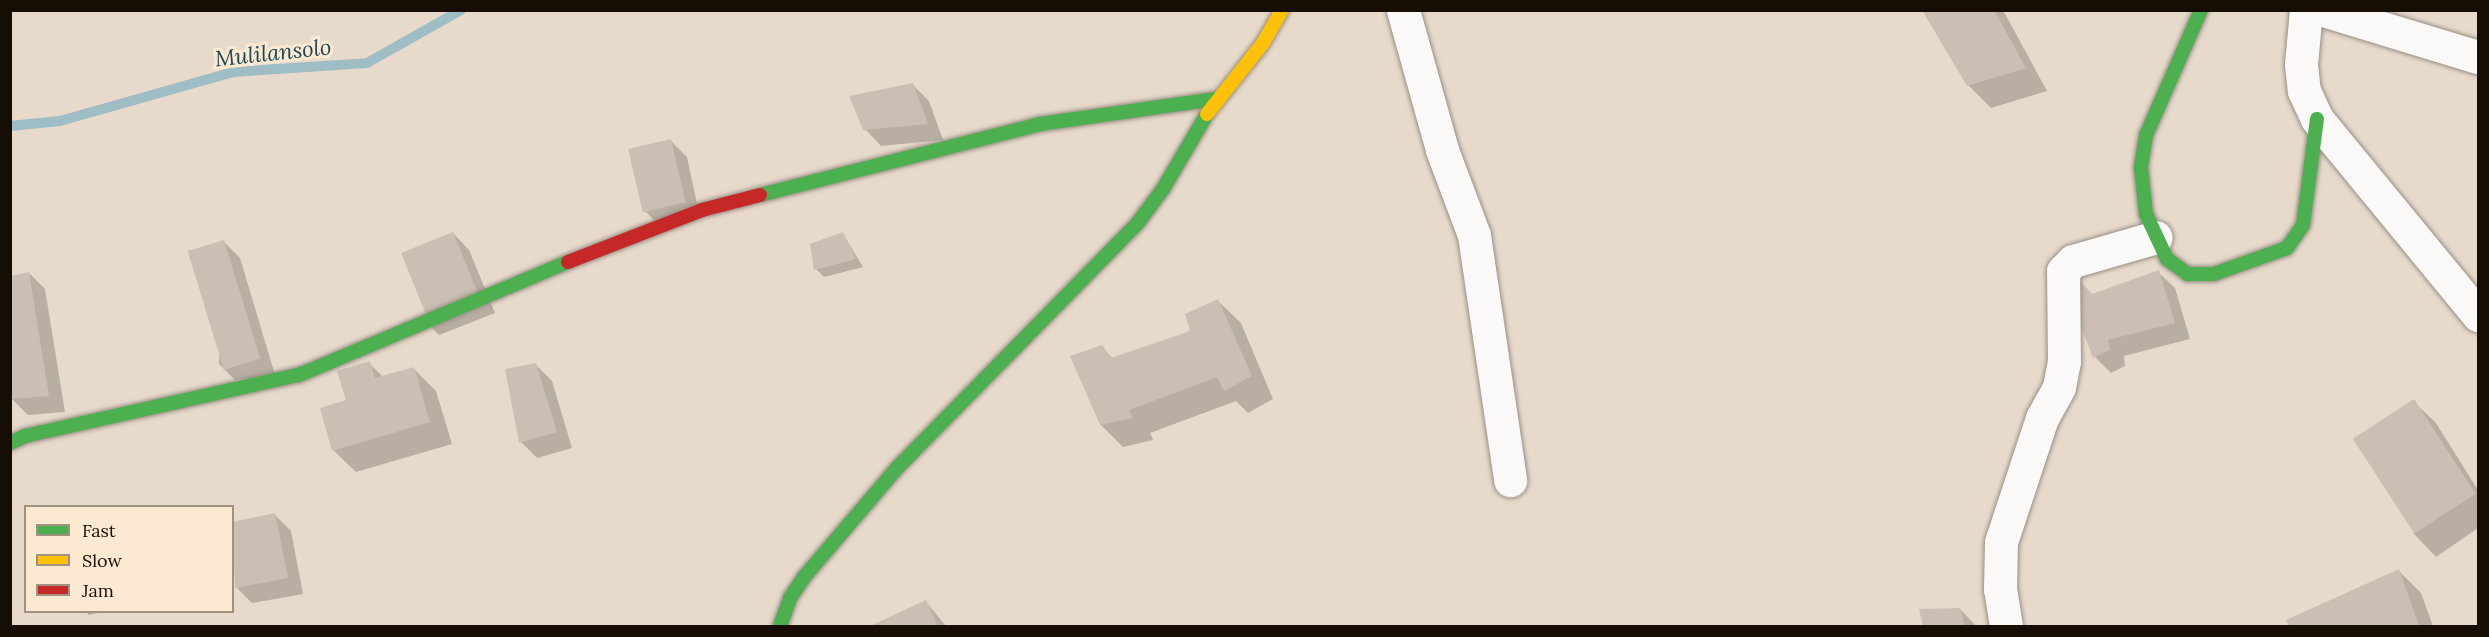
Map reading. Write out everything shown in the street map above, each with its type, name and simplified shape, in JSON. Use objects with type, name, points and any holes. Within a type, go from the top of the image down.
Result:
[{"type":"street","points":[[780,627],[790,598],[804,577],[898,467],[1137,224],[1163,189],[1216,99],[1263,43],[1282,10]]},
{"type":"street","points":[[1403,10],[1442,150],[1474,235],[1510,480]]},
{"type":"street","points":[[2201,10],[2146,135],[2141,168],[2146,214],[2167,259],[2188,274],[2214,274],[2287,248],[2303,225],[2317,119]]},
{"type":"street","points":[[2306,10],[2301,64],[2304,91],[2317,119],[2478,315]]},
{"type":"street","points":[[2323,10],[2478,57]]},
{"type":"street","points":[[10,443],[25,436],[299,375],[498,289],[702,210],[1040,124],[1216,99]]},
{"type":"street","points":[[2006,627],[2000,590],[2001,542],[2042,418],[2059,387],[2064,362],[2063,271],[2073,261],[2156,237]]},
{"type":"building","points":[[1922,10],[1994,10],[2026,68],[1967,86]]},
{"type":"building","points":[[913,83],[928,124],[863,130],[849,96]]},
{"type":"building","points":[[671,139],[686,202],[643,212],[628,149]]},
{"type":"building","points":[[453,232],[479,297],[427,318],[401,253]]},
{"type":"building","points":[[843,232],[856,259],[814,270],[810,244]]},
{"type":"building","points":[[224,240],[260,359],[224,370],[188,251]]},
{"type":"building","points":[[2159,270],[2175,323],[2108,340],[2110,350],[2093,358],[2066,286],[2081,282],[2092,294]]},
{"type":"building","points":[[29,272],[49,396],[10,399],[10,276]]},
{"type":"building","points":[[1218,299],[1252,376],[1224,391],[1217,377],[1129,410],[1132,418],[1100,425],[1070,356],[1102,345],[1111,358],[1190,331],[1185,314]]},
{"type":"building","points":[[370,361],[375,378],[414,367],[430,422],[332,451],[320,408],[346,400],[337,371]]},
{"type":"building","points":[[536,363],[557,432],[519,443],[505,369]]},
{"type":"building","points":[[2414,399],[2476,494],[2414,534],[2353,439]]},
{"type":"building","points":[[275,513],[288,578],[235,588],[234,522]]},
{"type":"building","points":[[2399,569],[2419,626],[2289,626],[2286,620]]},
{"type":"building","points":[[926,600],[938,626],[870,626]]},
{"type":"building","points":[[1960,608],[1965,626],[1923,626],[1919,609]]},
{"type":"waterway","name":"Mulilansolo","points":[[10,126],[60,121],[233,72],[367,63],[461,10]]},
{"type":"traffic: fast","points":[[2201,10],[2146,135],[2141,168],[2146,214],[2167,259],[2188,274],[2214,274],[2287,248],[2303,225],[2317,119]]},
{"type":"traffic: fast","points":[[760,195],[1040,124],[1216,99]]},
{"type":"traffic: fast","points":[[780,626],[790,598],[804,577],[898,467],[1137,224],[1163,189],[1207,114]]},
{"type":"traffic: fast","points":[[10,443],[25,436],[299,375],[568,262]]},
{"type":"traffic: slow","points":[[1207,114],[1263,43],[1282,10]]},
{"type":"traffic: jam","points":[[568,262],[702,210],[760,195]]}]
